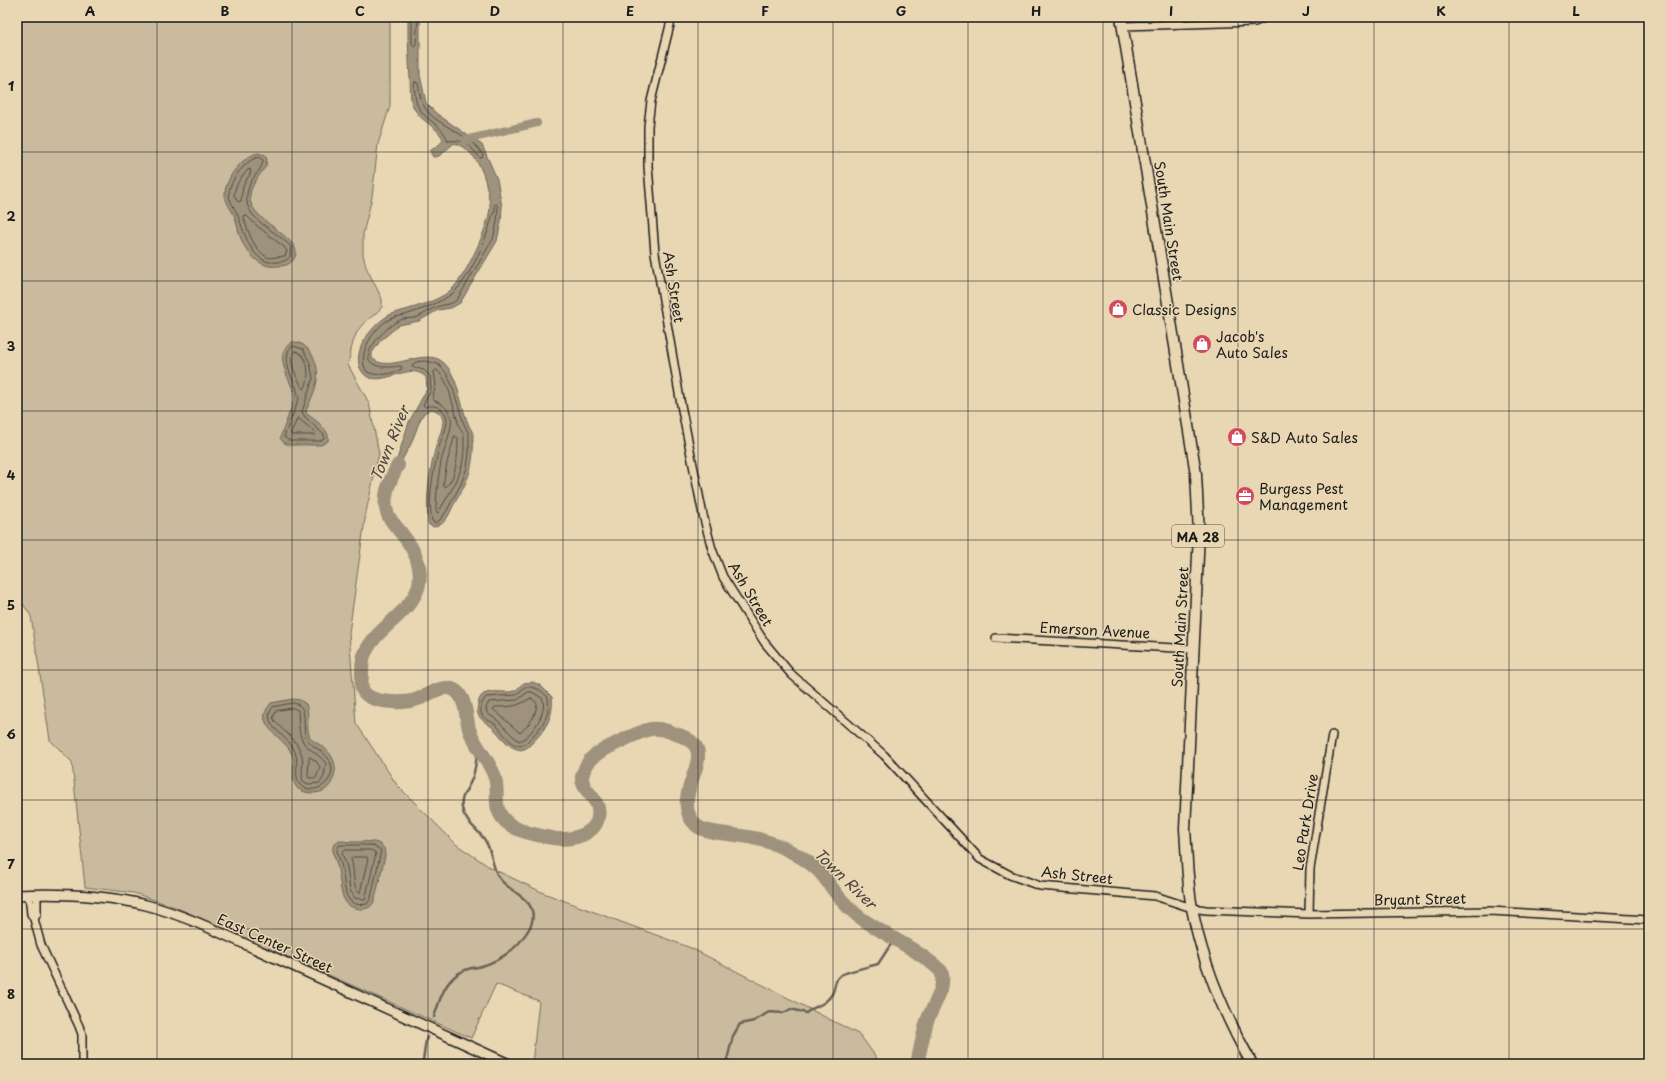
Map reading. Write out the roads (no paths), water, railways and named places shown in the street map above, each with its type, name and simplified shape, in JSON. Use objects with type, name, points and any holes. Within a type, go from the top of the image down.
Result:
[{"type":"main road","name":"South Main Street","points":[[1122,21],[1196,474],[1199,534],[1185,829],[1187,867],[1192,908],[1209,970],[1226,1012],[1252,1064]]},
{"type":"main road","name":"East Center Street","points":[[17,895],[71,895],[111,898],[166,912],[265,954],[509,1064]]},
{"type":"street","name":"Ash Street","points":[[672,17],[651,101],[648,126],[648,166],[655,253],[681,405],[703,515],[712,549],[723,577],[765,643],[791,674],[884,755],[980,859],[1010,875],[1040,886],[1155,896],[1192,908]]},
{"type":"street","points":[[1122,21],[1255,22],[1267,17]]},
{"type":"street","name":"Emerson Avenue","points":[[996,638],[1193,649]]},
{"type":"street","name":"Leo Park Drive","points":[[1309,914],[1310,869],[1332,735]]},
{"type":"street","points":[[33,894],[37,914],[34,919],[41,945],[82,1034],[82,1064]]},
{"type":"street","name":"Bryant Street","points":[[1192,908],[1309,914],[1490,911],[1649,920]]},
{"type":"water","points":[[408,17],[422,17],[420,23],[420,75],[426,103],[437,114],[482,145],[497,179],[502,207],[497,241],[460,303],[451,308],[438,310],[419,321],[399,325],[380,341],[372,353],[372,358],[387,364],[423,357],[432,357],[440,360],[446,365],[455,380],[465,416],[473,434],[472,459],[470,472],[466,482],[448,516],[444,522],[434,527],[429,525],[427,503],[431,468],[443,424],[442,416],[437,411],[431,409],[424,413],[411,444],[390,481],[409,422],[427,389],[426,377],[420,373],[406,372],[385,378],[370,378],[362,371],[358,358],[366,337],[383,319],[389,315],[437,299],[457,284],[470,263],[482,237],[490,205],[481,168],[471,154],[455,143],[436,157],[433,157],[430,151],[440,144],[443,139],[436,129],[418,114],[411,101]]},
{"type":"water","points":[[258,153],[265,155],[267,159],[266,166],[253,185],[250,198],[253,207],[260,216],[288,239],[294,247],[296,254],[291,262],[284,266],[265,265],[255,259],[246,250],[234,215],[226,199],[225,193],[228,180],[236,168],[247,158]]},
{"type":"water","points":[[292,342],[304,345],[309,350],[317,368],[318,375],[314,393],[306,411],[307,414],[318,422],[327,433],[328,441],[321,445],[289,445],[284,443],[280,438],[295,398],[284,369],[283,361],[283,354]]},
{"type":"water","points":[[533,682],[541,686],[552,697],[551,715],[539,735],[527,748],[520,750],[514,748],[505,741],[479,716],[477,709],[479,700],[484,694],[514,691],[524,683]]},
{"type":"water","points":[[293,699],[300,700],[306,704],[308,712],[309,735],[313,740],[327,750],[334,762],[335,770],[332,781],[326,789],[320,792],[308,793],[297,788],[293,776],[294,763],[292,754],[286,745],[270,729],[265,720],[265,713],[271,703]]},
{"type":"water","points":[[339,841],[375,842],[382,846],[384,850],[385,856],[375,899],[372,905],[368,908],[356,908],[345,902],[341,890],[333,849],[333,846]]},
{"type":"waterway","points":[[465,140],[537,123]]},
{"type":"waterway","name":"Town River","points":[[398,465],[387,489],[385,502],[386,509],[389,518],[414,553],[419,567],[420,581],[414,597],[408,605],[371,642],[366,651],[362,665],[361,685],[363,691],[367,695],[380,701],[389,702],[412,701],[437,690],[447,688],[456,691],[464,703],[469,729],[495,778],[499,813],[504,820],[518,829],[535,835],[552,838],[568,839],[576,837],[591,830],[596,824],[598,817],[597,804],[586,789],[582,781],[582,777],[591,759],[597,754],[630,737],[651,729],[665,730],[690,740],[698,752],[698,761],[688,794],[687,805],[689,816],[697,826],[708,831],[766,841],[797,855],[812,865],[858,916],[922,956],[941,971],[941,990],[927,1021],[917,1064]]},
{"type":"waterway","points":[[434,1017],[439,1001],[450,981],[454,977],[465,970],[496,961],[506,955],[519,943],[532,922],[533,914],[530,907],[521,896],[502,882],[494,868],[490,850],[486,842],[469,823],[462,808],[464,794],[473,777],[478,748]]},
{"type":"waterway","points":[[726,1064],[733,1036],[740,1024],[754,1021],[769,1012],[783,1013],[791,1009],[806,1013],[829,998],[833,992],[838,977],[878,964],[895,938]]},
{"type":"waterway","points":[[422,1064],[427,1037]]},
{"type":"place","name":"Classic Designs","points":[[1118,309]]},
{"type":"place","name":"Jacob's Auto Sales","points":[[1202,344]]},
{"type":"place","name":"S&D Auto Sales","points":[[1237,437]]},
{"type":"place","name":"Burgess Pest Management","points":[[1245,496]]}]
